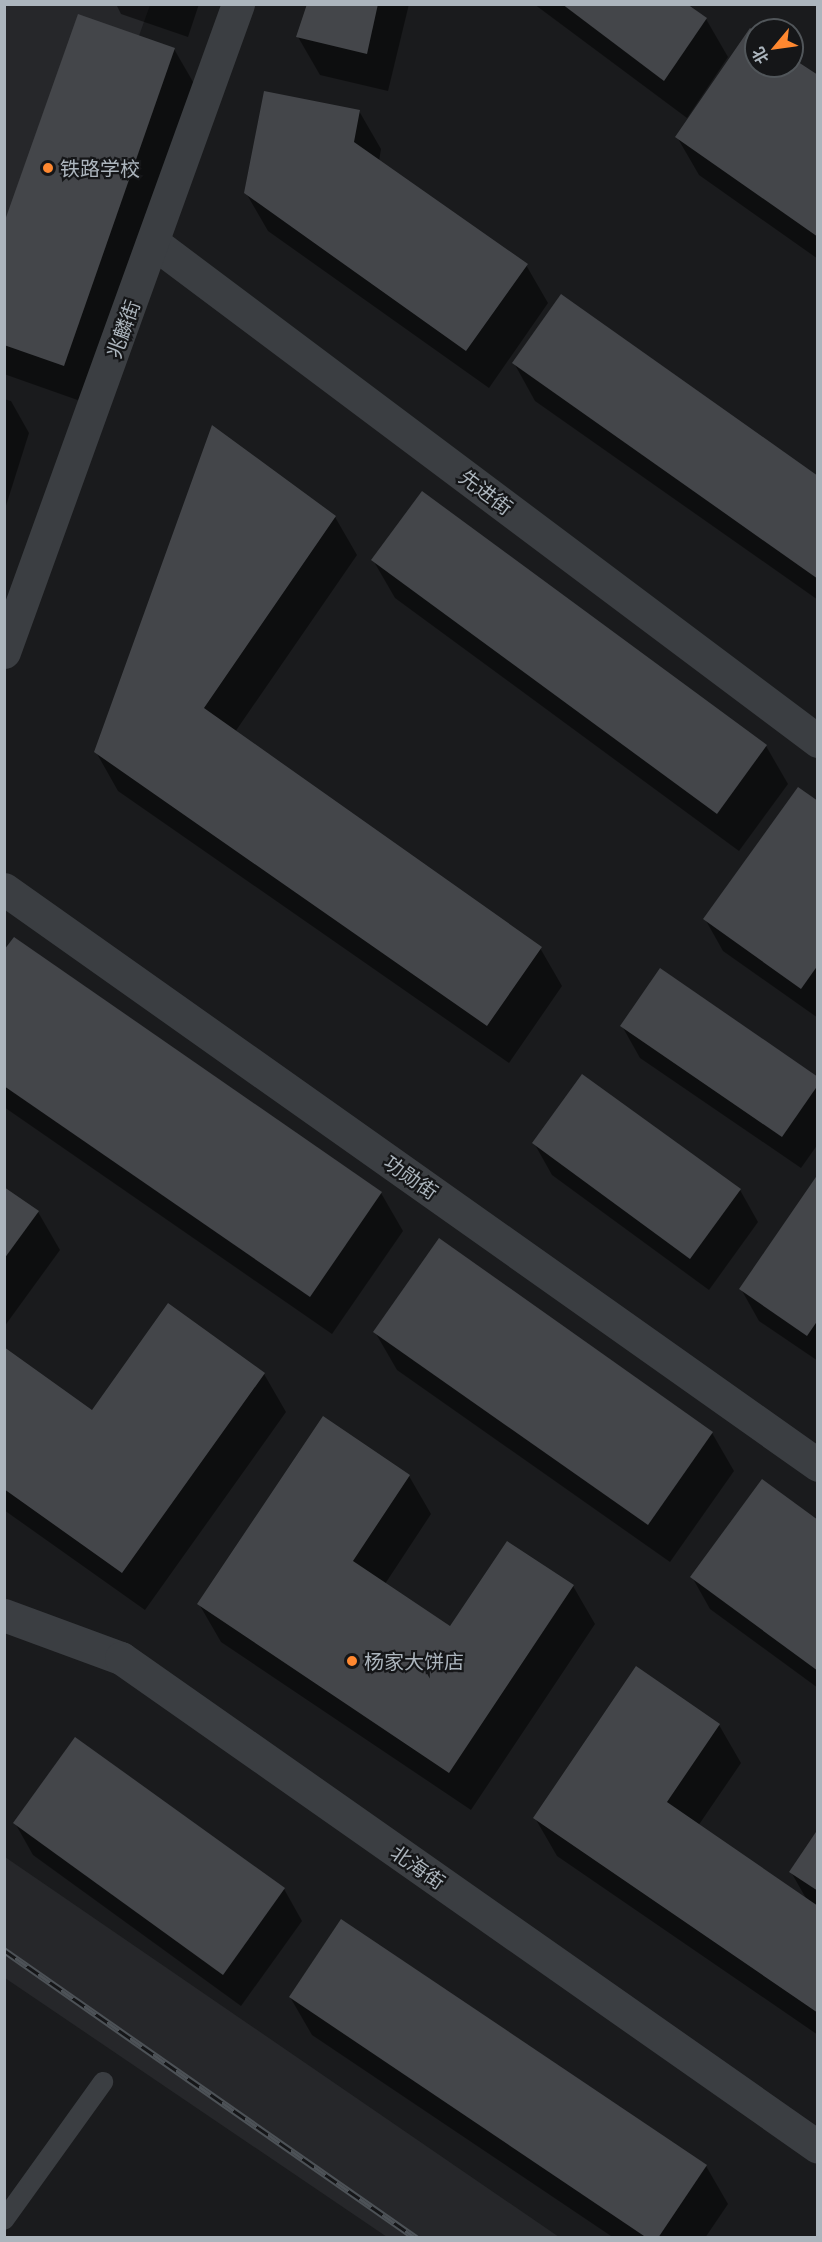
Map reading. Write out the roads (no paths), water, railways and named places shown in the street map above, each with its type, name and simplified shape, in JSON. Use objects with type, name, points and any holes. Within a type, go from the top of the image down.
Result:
[{"type":"street","name":"兆麟街","points":[[4,652],[154,243],[238,4]]},
{"type":"street","name":"先进街","points":[[154,243],[818,741]]},
{"type":"street","name":"功勋街","points":[[4,889],[818,1465]]},
{"type":"street","name":"北海街","points":[[4,1615],[121,1658],[818,2147]]},
{"type":"lane","points":[[4,2220],[103,2082]]},
{"type":"railway","points":[[4,1950],[416,2238]]},
{"type":"place","name":"铁路学校","points":[[48,168]]},
{"type":"place","name":"杨家大饼店","points":[[352,1661]]}]
